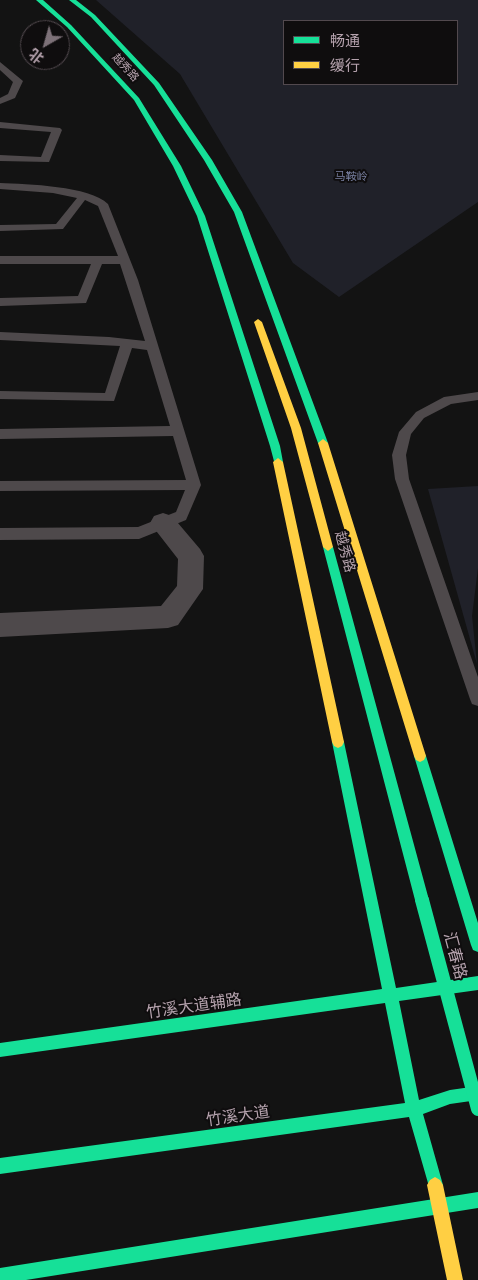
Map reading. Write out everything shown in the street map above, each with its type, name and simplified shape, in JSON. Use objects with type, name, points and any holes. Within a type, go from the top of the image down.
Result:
[{"type":"main road","name":"越秀路","points":[[39,0],[69,26],[137,99],[177,166]]},
{"type":"main road","name":"越秀路","points":[[72,0],[93,16],[157,84],[208,160],[238,212],[319,431],[478,945]]},
{"type":"main road","points":[[177,166],[213,200],[208,160]]},
{"type":"main road","points":[[177,166],[201,216],[275,446],[392,996],[414,1110],[441,1206],[455,1280]]},
{"type":"main road","name":"越秀路","points":[[254,309],[296,428],[422,900]]},
{"type":"main road","name":"汇春路","points":[[422,900],[478,1108]]},
{"type":"main road","name":"竹溪大道辅路","points":[[0,1050],[392,996],[478,982]]},
{"type":"main road","name":"竹溪大道","points":[[0,1166],[414,1110],[450,1096],[478,1093]]},
{"type":"main road","points":[[0,1276],[478,1200]]},
{"type":"street","points":[[0,625],[168,617],[190,589],[191,556],[163,523]]},
{"type":"lane","points":[[0,65],[18,81],[12,96],[0,101]]},
{"type":"lane","points":[[0,125],[58,130],[44,160],[0,158]]},
{"type":"lane","points":[[0,186],[57,189],[84,195],[103,204],[125,260],[194,485],[181,516],[139,533],[0,534]]},
{"type":"lane","points":[[0,228],[59,227],[84,195]]},
{"type":"lane","points":[[0,260],[125,260]]},
{"type":"lane","points":[[0,302],[82,300],[98,260]]},
{"type":"lane","points":[[0,336],[152,346]]},
{"type":"lane","points":[[0,395],[110,398],[127,343]]},
{"type":"lane","points":[[478,396],[448,400],[420,415],[405,432],[399,455],[402,479],[478,698]]},
{"type":"lane","points":[[0,434],[178,431]]},
{"type":"lane","points":[[0,486],[194,485]]},
{"type":"green space","name":"马鞍岭","points":[[96,0],[478,0],[478,202],[339,297],[293,263],[180,74]]},
{"type":"green space","points":[[478,486],[478,568],[472,616],[477,664],[428,489]]},
{"type":"traffic: fast","points":[[39,0],[69,26],[137,99],[177,166],[201,216],[275,446],[278,462]]},
{"type":"traffic: fast","points":[[72,0],[93,16],[157,84],[208,160],[238,212],[323,443]]},
{"type":"traffic: fast","points":[[328,547],[422,900]]},
{"type":"traffic: fast","points":[[338,742],[414,1109],[435,1185]]},
{"type":"traffic: fast","points":[[420,756],[478,945]]},
{"type":"traffic: fast","points":[[422,900],[478,1109]]},
{"type":"traffic: fast","points":[[0,1050],[478,983]]},
{"type":"traffic: fast","points":[[0,1166],[414,1109],[450,1097],[478,1093]]},
{"type":"traffic: fast","points":[[0,1276],[478,1200]]},
{"type":"traffic: slow","points":[[258,322],[296,428],[328,547]]},
{"type":"traffic: slow","points":[[323,443],[420,756]]},
{"type":"traffic: slow","points":[[278,462],[338,742]]},
{"type":"traffic: slow","points":[[435,1185],[455,1280]]}]
